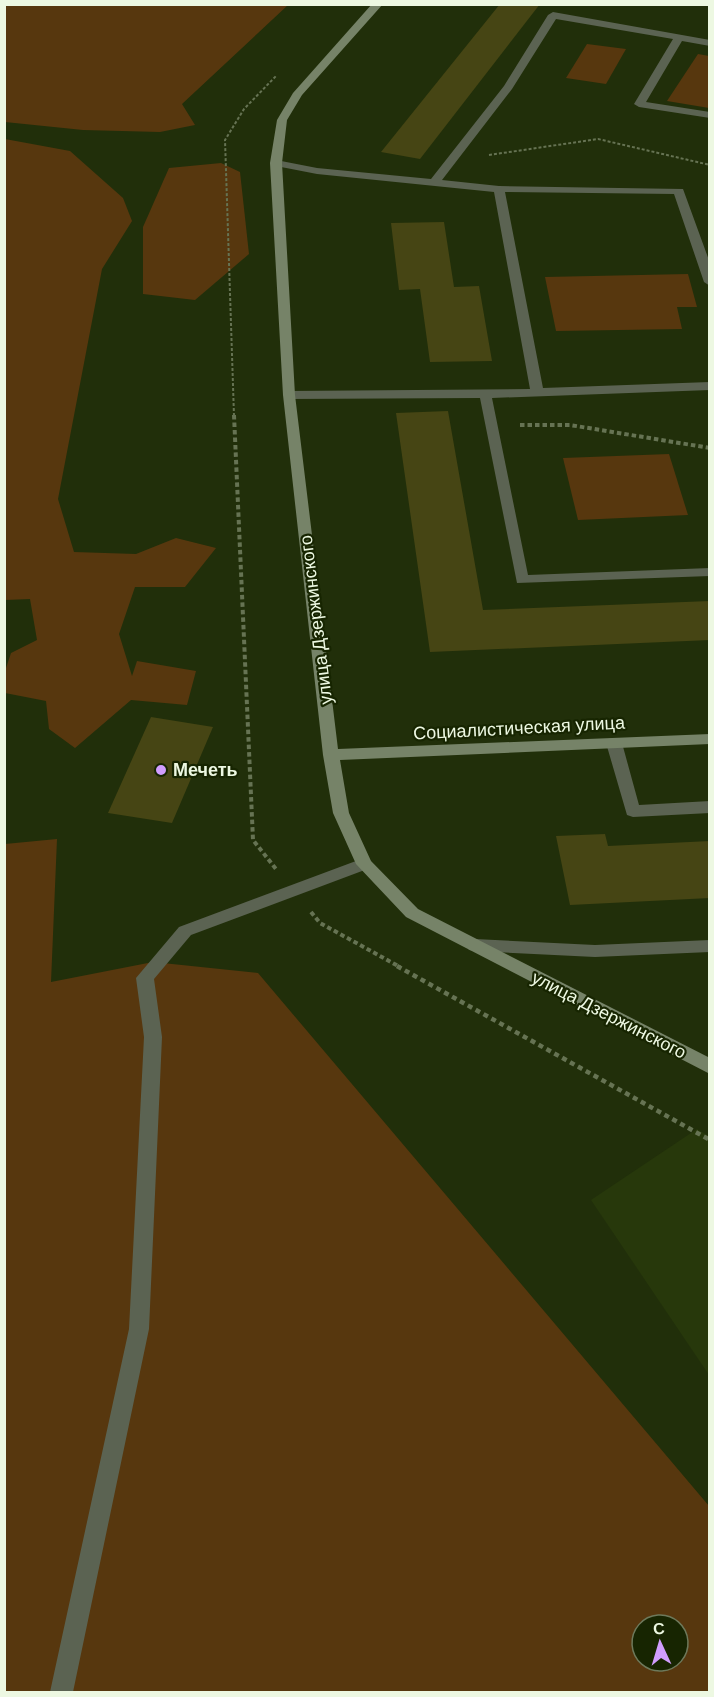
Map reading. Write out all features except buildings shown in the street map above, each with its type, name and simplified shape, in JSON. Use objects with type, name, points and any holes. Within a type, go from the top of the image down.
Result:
[{"type":"main road","name":"улица Дзержинского","points":[[378,4],[298,93],[282,120],[276,163],[289,395],[331,755],[341,813],[364,864],[412,913],[710,1067]]},
{"type":"main road","name":"Социалистическая улица","points":[[331,755],[710,739]]},
{"type":"street","points":[[433,184],[508,87],[553,15],[710,43]]},
{"type":"street","points":[[679,38],[639,104],[710,115]]},
{"type":"street","points":[[276,163],[317,171],[499,189],[679,191],[710,282]]},
{"type":"street","points":[[499,189],[537,392]]},
{"type":"street","points":[[289,395],[485,394],[710,386]]},
{"type":"street","points":[[485,394],[494,425],[522,580],[710,573]]},
{"type":"street","points":[[614,743],[633,811],[710,807]]},
{"type":"street","points":[[61,1692],[139,1329],[153,1037],[145,978],[185,931],[364,864]]},
{"type":"street","points":[[475,945],[595,951],[710,946]]},
{"type":"path","points":[[450,161],[598,139],[710,165]]},
{"type":"path","points":[[494,425],[570,425],[710,448]]},
{"type":"shaded area","points":[[5,4],[288,5],[182,104],[195,125],[160,132],[83,130],[5,122]]},
{"type":"shaded area","points":[[587,44],[626,49],[606,84],[566,78]]},
{"type":"shaded area","points":[[698,54],[709,56],[709,108],[667,101]]},
{"type":"shaded area","points":[[5,139],[70,151],[123,198],[132,221],[102,269],[58,499],[74,552],[136,554],[176,538],[216,548],[185,587],[135,587],[119,634],[132,676],[137,661],[196,671],[187,705],[131,700],[75,748],[49,729],[46,701],[5,693],[5,671],[11,653],[37,640],[30,599],[5,600]]},
{"type":"shaded area","points":[[221,163],[240,172],[249,254],[195,300],[143,294],[143,227],[169,168]]},
{"type":"shaded area","points":[[688,274],[697,307],[677,307],[682,329],[556,331],[545,277]]},
{"type":"shaded area","points":[[669,454],[688,515],[578,520],[563,458]]},
{"type":"shaded area","points":[[57,839],[51,982],[153,962],[258,973],[709,1506],[709,1692],[5,1692],[5,844]]},
{"type":"shaded area","points":[[697,1129],[709,1136],[709,1375],[591,1200]]},
{"type":"place","name":"Мечеть","points":[[161,770]]}]
